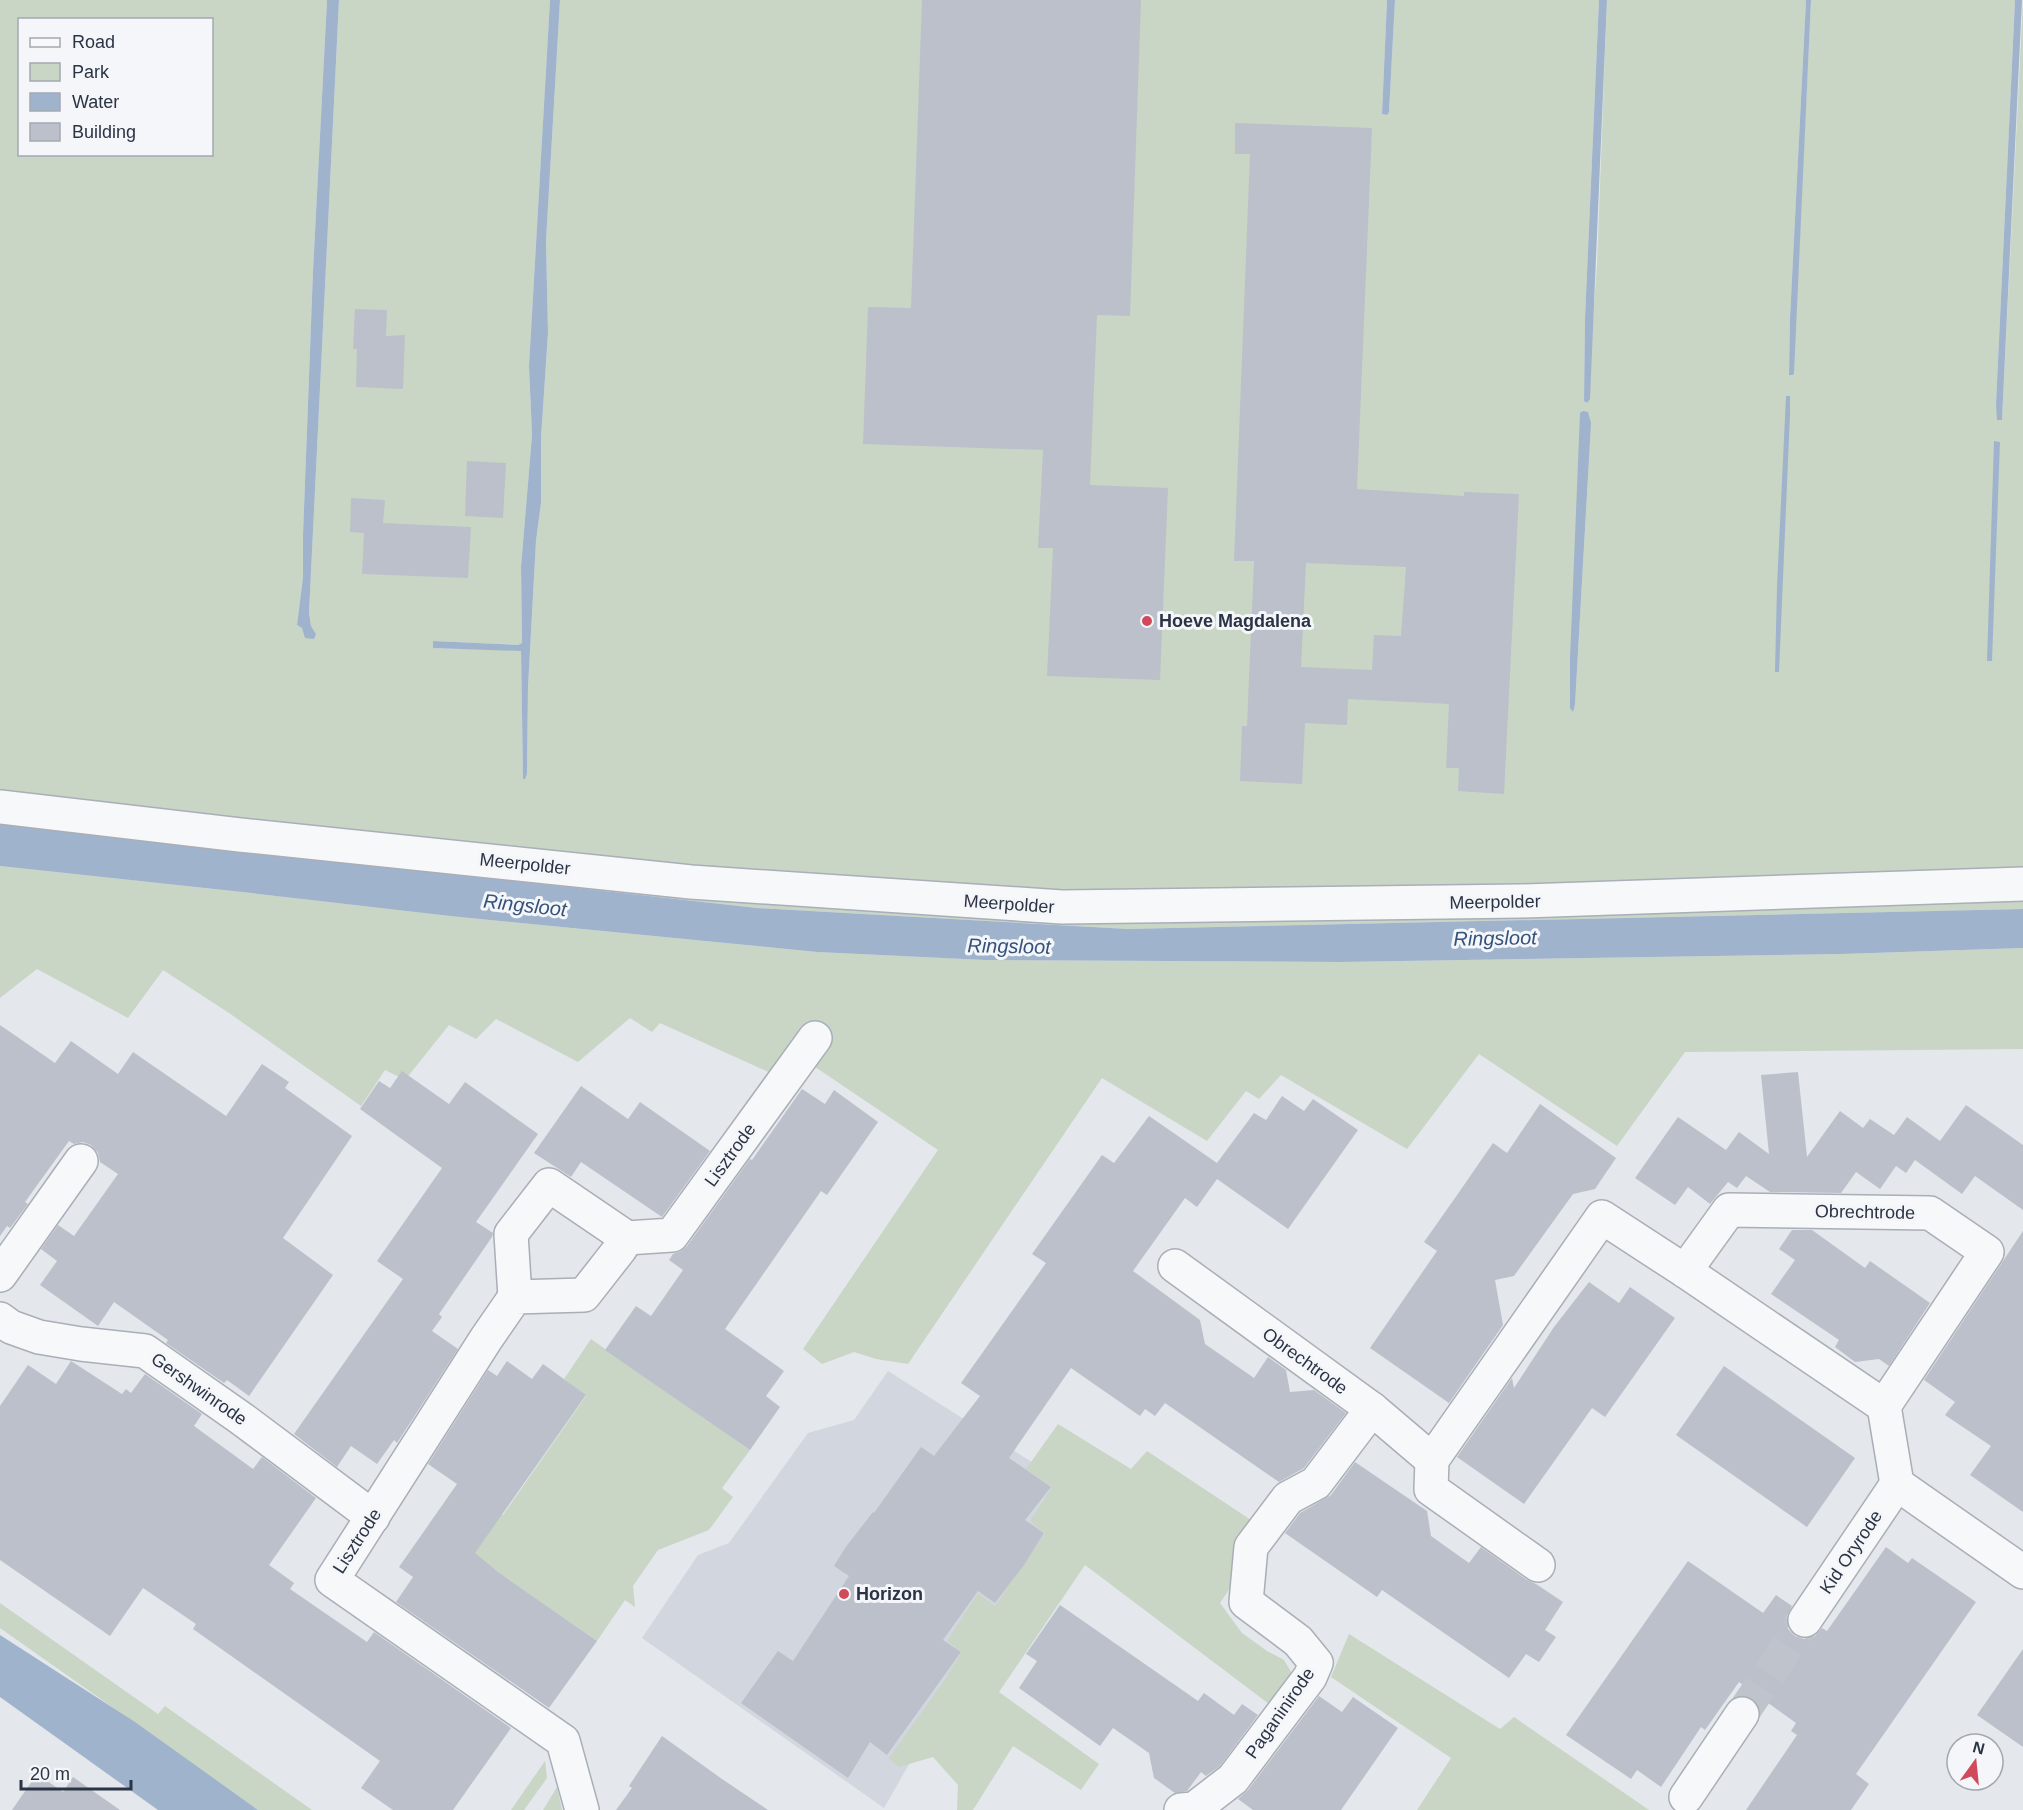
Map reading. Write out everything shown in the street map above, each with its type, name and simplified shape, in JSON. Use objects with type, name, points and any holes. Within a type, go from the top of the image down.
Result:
[{"type":"street","name":"Meerpolder","points":[[0,807],[691,882],[1062,907],[1521,902],[2023,884]]},
{"type":"street","name":"Lisztrode","points":[[627,1238],[672,1235],[815,1038]]},
{"type":"street","points":[[0,1275],[81,1161]]},
{"type":"street","points":[[549,1185],[627,1238],[621,1249],[584,1295],[515,1297],[511,1234],[549,1185]]},
{"type":"street","name":"Obrechtrode","points":[[1685,1271],[1729,1210],[1930,1213],[1987,1252],[1884,1406]]},
{"type":"street","points":[[1538,1565],[1431,1489],[1432,1460],[1602,1217],[1884,1406],[1897,1484],[2023,1572]]},
{"type":"street","name":"Obrechtrode","points":[[1175,1266],[1372,1409],[1432,1460]]},
{"type":"street","name":"Lisztrode","points":[[515,1297],[332,1580],[563,1741],[565,1756],[582,1810]]},
{"type":"street","name":"Gershwinrode","points":[[0,1319],[39,1337],[81,1344],[145,1350],[373,1517]]},
{"type":"street","name":"Paganinirode","points":[[1181,1810],[1194,1809],[1233,1779],[1310,1677],[1316,1663],[1298,1641],[1246,1602],[1251,1547],[1288,1498],[1316,1483],[1372,1409]]},
{"type":"street","name":"Kid Oryrode","points":[[1805,1620],[1897,1484]]},
{"type":"street","points":[[1686,1797],[1742,1714]]},
{"type":"shaded area","name":"Horizon","points":[[888,1371],[1051,1474],[1082,1484],[996,1612],[884,1808],[642,1638],[698,1555],[729,1543],[808,1433],[854,1420]]},
{"type":"green space","points":[[0,0],[327,0],[313,271],[303,577],[297,625],[316,634],[311,626],[309,613],[339,0],[550,0],[529,366],[532,435],[521,567],[522,643],[518,645],[433,641],[433,648],[521,650],[523,779],[527,774],[528,687],[536,541],[541,503],[541,438],[548,333],[546,241],[560,0],[1387,0],[1382,114],[1386,115],[1389,112],[1395,0],[1599,0],[1585,319],[1584,400],[1587,403],[1597,265],[1607,0],[1806,0],[1790,318],[1789,375],[1793,375],[1811,0],[2015,0],[1996,404],[2002,420],[2023,0],[2023,909],[1128,929],[757,908],[0,824]],"holes":[[[1591,423],[1575,705],[1573,711]]]},
{"type":"green space","points":[[0,866],[450,916],[817,952],[985,960],[1341,962],[1842,954],[2023,948],[2023,1049],[1685,1052],[1617,1146],[1479,1054],[1407,1149],[1281,1075],[1259,1099],[1246,1091],[1207,1141],[1102,1078],[908,1364],[876,1359],[854,1352],[822,1364],[803,1349],[938,1150],[793,1052],[773,1074],[660,1023],[652,1032],[630,1018],[578,1062],[496,1019],[476,1039],[449,1025],[405,1080],[385,1070],[361,1106],[229,1013],[163,970],[128,1018],[37,969],[0,998]]},
{"type":"green space","points":[[591,1339],[750,1450],[722,1488],[733,1497],[709,1530],[658,1550],[633,1586],[635,1607],[625,1600],[597,1641],[429,1524],[458,1485],[503,1515],[586,1396],[564,1379]]},
{"type":"green space","points":[[1058,1424],[1131,1469],[1147,1451],[1257,1524],[1234,1582],[1220,1603],[1242,1633],[1284,1660],[1294,1677],[1273,1707],[1085,1565],[999,1692],[1099,1764],[1081,1790],[1013,1746],[973,1810],[957,1810],[958,1785],[933,1757],[899,1767],[889,1758],[962,1652],[947,1641],[978,1593],[995,1606],[1045,1533],[1030,1521],[1052,1487],[1026,1469]]},
{"type":"green space","points":[[0,1603],[158,1714],[165,1706],[312,1810],[258,1810],[0,1628]]},
{"type":"green space","points":[[1349,1634],[1500,1729],[1514,1717],[1649,1810],[1417,1810],[1451,1758],[1331,1677]]},
{"type":"green space","points":[[545,1761],[547,1778],[524,1810],[511,1810]]},
{"type":"green space","points":[[557,1787],[562,1810],[543,1810]]},
{"type":"water","points":[[327,0],[339,0],[309,613],[311,626],[316,634],[314,639],[305,638],[302,628],[297,625],[303,577],[313,271]]},
{"type":"water","points":[[550,0],[560,0],[546,241],[548,333],[541,438],[541,503],[536,541],[528,687],[527,774],[523,779],[521,651],[433,648],[433,641],[518,645],[522,643],[521,567],[532,435],[529,366]]},
{"type":"water","points":[[1387,0],[1395,0],[1387,115],[1382,114]]},
{"type":"water","points":[[1599,0],[1607,0],[1590,399],[1587,403],[1584,401],[1585,319]]},
{"type":"water","points":[[1806,0],[1811,0],[1794,373],[1789,375],[1790,318]]},
{"type":"water","points":[[2015,0],[2022,0],[2002,420],[1997,420],[1996,404]]},
{"type":"water","points":[[1786,396],[1790,396],[1790,414],[1779,672],[1775,672],[1777,586]]},
{"type":"water","points":[[1588,412],[1591,423],[1573,712],[1570,708],[1570,659],[1580,413]]},
{"type":"water","points":[[1994,441],[2000,442],[1992,661],[1987,661]]},
{"type":"water","name":"Ringsloot","points":[[0,824],[757,908],[1128,929],[2023,909],[2023,948],[1842,954],[1341,962],[985,960],[817,952],[450,916],[0,866]]},
{"type":"water","points":[[0,1635],[135,1722],[258,1810],[158,1810],[0,1697]]},
{"type":"building","points":[[922,0],[1141,0],[1130,316],[1097,315],[1090,485],[1168,488],[1160,680],[1047,676],[1053,548],[1038,548],[1043,450],[863,444],[868,307],[911,308]]},
{"type":"building","points":[[1235,123],[1372,128],[1357,489],[1464,496],[1464,492],[1519,494],[1504,794],[1458,791],[1459,768],[1446,768],[1449,704],[1348,699],[1347,725],[1305,723],[1302,784],[1240,781],[1242,726],[1247,726],[1254,561],[1234,561],[1250,154],[1235,154]],"holes":[[[1306,563],[1406,567],[1401,636],[1374,635],[1372,670],[1301,667]]]},
{"type":"building","points":[[355,309],[387,310],[386,336],[405,335],[403,389],[356,387],[357,349],[353,349]]},
{"type":"building","points":[[467,461],[506,463],[503,518],[465,516]]},
{"type":"building","points":[[351,498],[385,500],[383,523],[471,527],[468,578],[362,574],[364,533],[350,532]]},
{"type":"building","points":[[0,1025],[55,1063],[71,1041],[118,1074],[133,1052],[226,1116],[262,1064],[289,1082],[285,1088],[352,1136],[283,1238],[333,1275],[249,1396],[227,1380],[224,1383],[166,1343],[168,1340],[114,1302],[98,1326],[40,1285],[57,1261],[41,1249],[58,1225],[74,1236],[118,1174],[100,1162],[98,1153],[91,1145],[83,1142],[74,1144],[69,1141],[25,1202],[28,1204],[10,1228],[7,1226],[0,1236]]},
{"type":"building","points":[[402,1071],[449,1104],[465,1082],[538,1134],[476,1222],[493,1233],[492,1237],[439,1314],[442,1317],[432,1331],[458,1349],[397,1443],[394,1440],[377,1464],[351,1446],[337,1467],[294,1434],[403,1279],[377,1261],[442,1168],[360,1109],[379,1081],[390,1088]]},
{"type":"building","points":[[1798,1072],[1807,1157],[1840,1111],[1863,1128],[1870,1119],[1894,1135],[1907,1117],[1940,1141],[1966,1105],[2023,1145],[2023,1210],[1975,1176],[1962,1194],[1915,1160],[1906,1173],[1896,1166],[1880,1189],[1856,1172],[1841,1193],[1770,1192],[1746,1176],[1737,1188],[1728,1182],[1710,1204],[1688,1187],[1675,1205],[1635,1178],[1678,1117],[1726,1150],[1739,1132],[1769,1154],[1761,1075]]},
{"type":"building","points":[[581,1086],[628,1119],[640,1102],[710,1151],[662,1217],[581,1162],[571,1177],[534,1153]]},
{"type":"building","points":[[802,1089],[825,1104],[834,1090],[878,1122],[827,1195],[821,1191],[725,1329],[784,1371],[766,1396],[780,1407],[750,1450],[605,1350],[636,1306],[651,1316],[683,1270],[669,1260],[673,1254],[687,1246]]},
{"type":"building","points":[[1282,1096],[1304,1111],[1313,1099],[1358,1130],[1288,1229],[1217,1179],[1197,1207],[1185,1198],[1133,1271],[1200,1320],[1205,1344],[1254,1378],[1268,1357],[1286,1370],[1290,1392],[1314,1390],[1346,1413],[1304,1468],[1279,1482],[1165,1403],[1155,1416],[1145,1409],[1140,1416],[1071,1368],[1009,1458],[1051,1487],[1025,1520],[1044,1533],[1024,1565],[995,1603],[978,1591],[943,1640],[961,1652],[887,1755],[870,1742],[848,1778],[741,1703],[778,1651],[793,1661],[849,1576],[834,1566],[845,1548],[874,1513],[921,1447],[934,1456],[980,1396],[961,1383],[1046,1263],[1032,1254],[1102,1155],[1114,1163],[1149,1116],[1217,1163],[1254,1113],[1266,1120]]},
{"type":"building","points":[[1540,1104],[1616,1158],[1595,1189],[1573,1194],[1514,1276],[1495,1280],[1503,1325],[1449,1403],[1370,1348],[1437,1251],[1424,1242],[1493,1143],[1507,1153]]},
{"type":"building","points":[[1792,1230],[1812,1230],[1865,1268],[1870,1261],[1930,1303],[1889,1366],[1879,1359],[1855,1362],[1835,1347],[1839,1340],[1771,1294],[1795,1260],[1779,1249]]},
{"type":"building","points":[[2023,1231],[2023,1512],[1970,1475],[1991,1446],[1945,1415],[1955,1402],[1924,1380]]},
{"type":"building","points":[[1589,1282],[1619,1303],[1630,1287],[1675,1318],[1605,1417],[1592,1408],[1524,1504],[1457,1457],[1512,1378],[1514,1388],[1554,1327]]},
{"type":"building","points":[[71,1361],[122,1394],[126,1389],[131,1393],[145,1374],[202,1414],[194,1426],[253,1469],[262,1457],[316,1498],[269,1565],[294,1583],[290,1589],[367,1642],[374,1632],[511,1728],[453,1810],[393,1810],[361,1788],[380,1761],[193,1629],[196,1624],[143,1588],[110,1636],[0,1560],[0,1406],[28,1365],[56,1384]]},
{"type":"building","points":[[507,1361],[532,1379],[543,1364],[586,1395],[475,1553],[498,1572],[597,1641],[549,1708],[396,1602],[413,1577],[399,1567],[457,1484],[428,1464],[488,1370],[497,1376]]},
{"type":"building","points":[[1724,1366],[1855,1458],[1807,1527],[1676,1435]]},
{"type":"building","points":[[1355,1462],[1427,1511],[1431,1536],[1469,1563],[1481,1547],[1563,1602],[1545,1630],[1556,1637],[1539,1662],[1526,1654],[1509,1678],[1382,1590],[1377,1597],[1285,1533],[1300,1513],[1331,1495]]},
{"type":"building","points":[[1886,1547],[1908,1563],[1912,1558],[1976,1602],[1856,1774],[1869,1784],[1851,1810],[1746,1810],[1797,1735],[1791,1731],[1796,1723],[1739,1682],[1705,1730],[1701,1727],[1661,1787],[1637,1770],[1631,1779],[1566,1735],[1688,1561],[1763,1613],[1776,1595],[1792,1606],[1786,1618],[1788,1629],[1795,1636],[1804,1639],[1814,1637],[1822,1628],[1827,1631]]},
{"type":"building","points":[[1060,1605],[1198,1701],[1204,1693],[1234,1715],[1242,1704],[1258,1715],[1220,1766],[1206,1776],[1201,1772],[1187,1791],[1175,1793],[1154,1778],[1149,1753],[1113,1728],[1100,1746],[1019,1688],[1037,1661],[1026,1654]]},
{"type":"building","points":[[2023,1649],[2023,1747],[2005,1734],[2005,1732],[2001,1732],[1977,1715]]},
{"type":"building","points":[[1319,1696],[1342,1712],[1353,1697],[1398,1728],[1341,1810],[1253,1810],[1238,1799],[1248,1790]]},
{"type":"building","points":[[662,1736],[768,1810],[616,1810],[632,1788],[629,1786]]},
{"type":"building","points":[[37,1774],[63,1792],[73,1777],[120,1810],[12,1810]]},
{"type":"tunnel","points":[[1742,1714],[1805,1620]]},
{"type":"place","name":"Hoeve Magdalena","points":[[1147,621]]},
{"type":"place","name":"Horizon","points":[[844,1594]]}]
